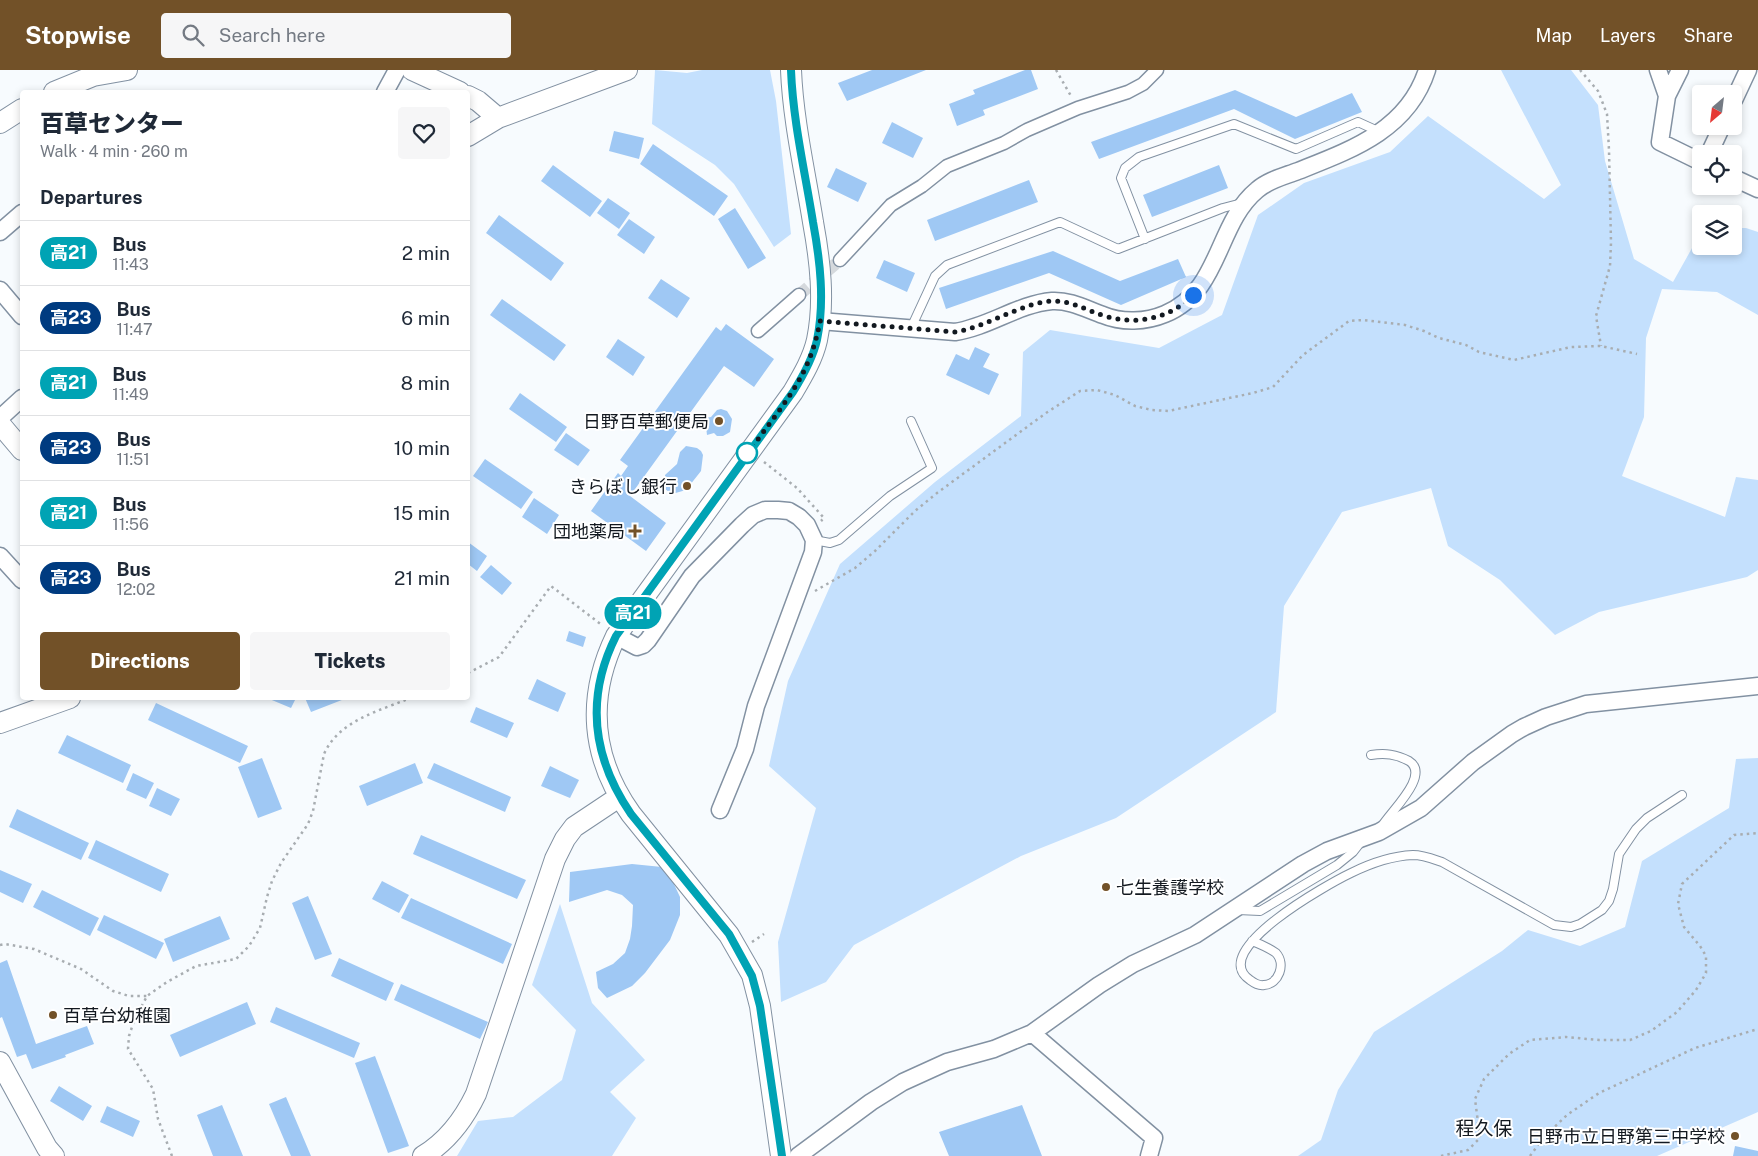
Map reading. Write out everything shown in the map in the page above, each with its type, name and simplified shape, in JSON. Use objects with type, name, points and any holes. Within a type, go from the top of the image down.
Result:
[{"type":"street","points":[[61,90],[127,70]]},
{"type":"street","points":[[386,90],[397,70]]},
{"type":"street","points":[[412,70],[456,90]]},
{"type":"street","points":[[470,135],[498,118],[627,70]]},
{"type":"street","points":[[790,70],[821,267],[820,321],[817,341],[793,392],[611,632],[598,690],[596,711],[597,735],[604,763],[619,797],[636,821],[729,934],[752,976],[760,1006],[774,1110],[787,1155],[903,1082],[939,1065],[994,1049],[1032,1033],[1116,974],[1195,935],[1304,864],[1327,851],[1372,835],[1421,808],[1473,762],[1512,734],[1546,717],[1586,704],[1758,686]]},
{"type":"street","points":[[840,260],[891,205],[922,186],[948,166],[1004,143],[1027,130],[1078,108],[1128,92],[1143,84],[1157,70]]},
{"type":"street","points":[[1658,70],[1667,96]]},
{"type":"street","points":[[1680,70],[1667,96],[1660,142],[1692,158]]},
{"type":"street","points":[[1741,85],[1748,70]]},
{"type":"street","points":[[820,321],[955,332],[972,329],[1030,306],[1053,301],[1073,303],[1105,316],[1126,321],[1143,320],[1165,314],[1185,303],[1206,280],[1244,202],[1259,188],[1342,153],[1382,132],[1396,120],[1409,103],[1422,72]]},
{"type":"street","points":[[470,97],[478,101],[498,118]]},
{"type":"street","points":[[0,123],[20,111]]},
{"type":"street","points":[[1742,182],[1758,189]]},
{"type":"street","points":[[0,232],[20,215]]},
{"type":"street","points":[[0,290],[20,308]]},
{"type":"street","points":[[758,331],[799,295]]},
{"type":"street","points":[[0,418],[20,400]]},
{"type":"street","points":[[0,424],[20,448]]},
{"type":"street","points":[[611,632],[636,647],[643,645],[692,576],[753,515],[765,510],[789,511],[807,525],[814,540],[813,552],[756,706],[745,748],[720,810]]},
{"type":"street","points":[[0,556],[20,578]]},
{"type":"street","points":[[0,723],[64,700]]},
{"type":"street","points":[[423,1156],[446,1139],[458,1125],[476,1094],[555,859],[565,839],[574,826],[619,797]]},
{"type":"street","points":[[1032,1033],[1154,1138],[1149,1156]]},
{"type":"street","points":[[0,1062],[49,1153]]},
{"type":"lane","points":[[1145,238],[1121,178],[1125,168],[1139,157],[1234,124],[1296,149],[1358,122],[1382,132]]},
{"type":"lane","points":[[911,328],[935,276],[947,265],[1060,222],[1118,249],[1223,208],[1244,202]]},
{"type":"lane","points":[[814,540],[830,543],[839,540],[890,496],[932,468],[911,421]]},
{"type":"lane","points":[[1234,910],[1260,911],[1338,865],[1372,835],[1414,782],[1417,773],[1413,764],[1401,757],[1385,753],[1371,754]]},
{"type":"lane","points":[[1252,941],[1276,954],[1280,961],[1281,968],[1278,976],[1272,982],[1264,985],[1256,984],[1247,978],[1240,969],[1240,962],[1244,953],[1252,941],[1264,929],[1309,896],[1352,873],[1393,858],[1414,855],[1442,862],[1554,925],[1571,927],[1580,924],[1602,910],[1609,901],[1619,854],[1636,829],[1647,818],[1682,795]]},
{"type":"lane","points":[[1303,886],[1309,896]]},
{"type":"path","points":[[1056,70],[1078,108]]},
{"type":"path","points":[[1580,70],[1598,91],[1607,114],[1611,251],[1610,266],[1596,316],[1601,346]]},
{"type":"path","points":[[795,601],[822,588],[855,568],[915,511],[937,493],[1080,391],[1097,390],[1115,395],[1135,406],[1168,411],[1254,393],[1273,386],[1303,355],[1349,321],[1363,320],[1406,325],[1439,338],[1466,345],[1480,352],[1514,360],[1571,347],[1601,346],[1637,354]]},
{"type":"path","points":[[764,462],[797,488],[824,518]]},
{"type":"path","points":[[470,672],[500,657],[550,586],[611,632]]},
{"type":"path","points":[[172,1156],[158,1119],[153,1089],[128,1049],[129,1036],[134,1021],[147,996],[196,966],[236,959],[249,946],[260,928],[272,880],[308,824],[313,811],[324,754],[328,746],[351,723],[405,700]]},
{"type":"path","points":[[1441,1156],[1468,1150],[1480,1138],[1475,1099],[1484,1078],[1509,1054],[1530,1040],[1566,1036],[1600,1040],[1630,1040],[1651,1031],[1678,1012],[1696,990],[1706,973],[1706,956],[1684,927],[1678,904],[1682,884],[1734,835],[1758,834]]},
{"type":"path","points":[[748,944],[764,934]]},
{"type":"path","points":[[0,945],[5,944],[34,949],[81,969],[113,991],[129,996],[147,996]]},
{"type":"path","points":[[1530,1156],[1544,1137],[1567,1115],[1599,1093],[1694,1048],[1758,1029]]},
{"type":"shaded area","points":[[655,70],[687,73],[702,70],[770,70],[776,101],[791,234],[774,247],[734,184],[715,165],[652,124]]},
{"type":"shaded area","points":[[1501,70],[1571,70],[1598,105],[1605,161],[1634,259],[1673,282],[1692,248],[1692,255],[1742,255],[1742,228],[1758,232],[1758,315],[1717,292],[1662,289],[1646,338],[1644,417],[1622,476],[1725,517],[1736,477],[1758,480],[1758,570],[1747,577],[1599,612],[1555,635],[1500,580],[1448,546],[1431,488],[1342,512],[1284,606],[1276,712],[1116,818],[1021,856],[854,945],[826,982],[781,1002],[778,942],[816,808],[769,766],[788,681],[840,564],[935,482],[1021,416],[1023,352],[1050,330],[1159,348],[1222,315],[1258,215],[1304,183],[1390,152],[1428,116],[1544,199],[1561,185]]},
{"type":"shaded area","points":[[1758,758],[1758,1112],[1657,1156],[1298,1156],[1321,1140],[1338,1090],[1374,1032],[1502,951],[1528,930],[1580,946],[1625,927],[1642,861],[1729,808],[1736,759]]},
{"type":"shaded area","points":[[560,904],[592,1003],[645,1060],[610,1092],[636,1118],[612,1156],[457,1156],[478,1121],[513,1117],[562,1080],[576,1030],[532,985]]},
{"type":"building","points":[[872,70],[926,70],[847,101],[838,83]]},
{"type":"building","points":[[1025,70],[1031,70],[1038,89],[983,110],[985,115],[957,126],[949,104],[975,94],[973,90]]},
{"type":"building","points":[[1235,90],[1296,117],[1352,93],[1362,112],[1295,139],[1234,109],[1099,159],[1091,142]]},
{"type":"building","points":[[892,122],[923,138],[913,158],[882,143]]},
{"type":"building","points":[[614,131],[644,138],[639,159],[609,151]]},
{"type":"building","points":[[653,144],[728,196],[714,216],[640,164]]},
{"type":"building","points":[[553,165],[602,201],[590,217],[541,181]]},
{"type":"building","points":[[1219,165],[1228,188],[1152,217],[1143,195]]},
{"type":"building","points":[[836,168],[867,183],[858,202],[827,187]]},
{"type":"building","points":[[1029,180],[1038,202],[935,241],[927,220]]},
{"type":"building","points":[[608,198],[630,213],[619,229],[597,213]]},
{"type":"building","points":[[735,208],[766,258],[748,269],[718,219]]},
{"type":"building","points":[[499,215],[564,263],[551,281],[486,233]]},
{"type":"building","points":[[629,219],[655,237],[644,254],[617,235]]},
{"type":"building","points":[[1053,251],[1120,281],[1178,259],[1186,277],[1121,305],[1049,273],[946,309],[939,288]]},
{"type":"building","points":[[884,260],[915,273],[907,292],[876,278]]},
{"type":"building","points":[[661,279],[690,298],[677,318],[648,298]]},
{"type":"building","points":[[502,299],[566,345],[554,361],[490,315]]},
{"type":"building","points":[[726,324],[774,359],[754,387],[724,366],[630,496],[666,523],[646,551],[591,511],[618,473],[621,476],[628,466],[620,460],[716,327],[721,331]]},
{"type":"building","points":[[618,339],[645,357],[633,376],[606,357]]},
{"type":"building","points":[[975,347],[990,354],[983,367],[999,374],[989,395],[946,375],[956,354],[969,360]]},
{"type":"building","points":[[520,393],[567,427],[556,442],[509,409]]},
{"type":"building","points":[[717,410],[727,411],[732,419],[730,432],[723,436],[717,436],[714,433],[707,435],[705,418],[711,417]]},
{"type":"building","points":[[566,433],[590,450],[578,466],[554,450]]},
{"type":"building","points":[[686,446],[697,448],[701,451],[703,455],[701,471],[686,490],[672,494],[665,489],[665,475],[677,464],[680,452]]},
{"type":"building","points":[[485,459],[533,492],[521,509],[473,476]]},
{"type":"building","points":[[534,498],[559,515],[547,534],[522,517]]},
{"type":"building","points":[[470,543],[487,556],[477,571],[470,566]]},
{"type":"building","points":[[491,565],[512,583],[502,595],[480,577]]},
{"type":"building","points":[[569,631],[586,637],[583,647],[566,641]]},
{"type":"building","points":[[537,679],[566,693],[558,712],[528,699]]},
{"type":"building","points":[[272,700],[295,700],[291,708]]},
{"type":"building","points":[[306,700],[342,700],[311,712]]},
{"type":"building","points":[[156,703],[248,746],[240,763],[148,720]]},
{"type":"building","points":[[476,707],[514,723],[507,738],[470,722]]},
{"type":"building","points":[[67,735],[131,765],[123,783],[58,753]]},
{"type":"building","points":[[262,758],[282,809],[258,818],[238,767]]},
{"type":"building","points":[[415,763],[423,783],[367,806],[359,786]]},
{"type":"building","points":[[434,763],[511,797],[505,812],[427,778]]},
{"type":"building","points":[[550,766],[579,780],[570,798],[541,786]]},
{"type":"building","points":[[133,773],[154,783],[146,799],[126,790]]},
{"type":"building","points":[[157,788],[180,799],[171,816],[149,806]]},
{"type":"building","points":[[17,809],[89,843],[81,860],[9,827]]},
{"type":"building","points":[[421,835],[526,880],[517,899],[413,854]]},
{"type":"building","points":[[96,840],[169,874],[161,892],[88,858]]},
{"type":"building","points":[[632,864],[662,867],[673,882],[680,897],[680,915],[670,940],[645,973],[632,986],[607,998],[598,988],[596,972],[613,964],[625,953],[630,939],[633,905],[622,895],[607,890],[569,902],[570,872]]},
{"type":"building","points":[[0,870],[32,884],[23,903],[0,892]]},
{"type":"building","points":[[382,881],[409,895],[399,913],[372,899]]},
{"type":"building","points":[[42,890],[99,918],[90,936],[33,907]]},
{"type":"building","points":[[308,896],[332,954],[315,960],[292,903]]},
{"type":"building","points":[[411,898],[512,944],[503,964],[401,918]]},
{"type":"building","points":[[104,915],[164,943],[156,959],[97,930]]},
{"type":"building","points":[[220,916],[230,939],[173,962],[164,939]]},
{"type":"building","points":[[339,958],[394,983],[386,1001],[331,976]]},
{"type":"building","points":[[7,960],[36,1044],[87,1026],[94,1044],[65,1055],[66,1057],[32,1069],[26,1054],[17,1057],[2,1017],[0,1018],[0,963]]},
{"type":"building","points":[[401,984],[488,1022],[480,1039],[394,1000]]},
{"type":"building","points":[[247,1002],[256,1024],[180,1057],[170,1035]]},
{"type":"building","points":[[276,1007],[360,1043],[354,1058],[270,1022]]},
{"type":"building","points":[[375,1056],[409,1146],[388,1153],[355,1063]]},
{"type":"building","points":[[59,1086],[92,1106],[83,1121],[50,1101]]},
{"type":"building","points":[[286,1097],[311,1156],[291,1156],[269,1104]]},
{"type":"building","points":[[222,1105],[243,1156],[213,1156],[197,1115]]},
{"type":"building","points":[[1022,1105],[1042,1156],[949,1156],[939,1132]]},
{"type":"building","points":[[107,1106],[140,1121],[133,1137],[100,1122]]},
{"type":"building","points":[[1735,1146],[1758,1151],[1758,1156],[1733,1156]]},
{"type":"tunnel","points":[[799,295],[840,260]]},
{"type":"bus line","name":"高21","points":[[782,1156],[760,1006],[752,976],[729,934],[619,797],[604,763],[597,735],[596,711],[602,670],[616,636],[793,392],[817,341],[820,321],[821,267],[796,117],[791,70]]},
{"type":"place","name":"日野百草郵便局","points":[[719,421]]},
{"type":"place","name":"きらぼし銀行","points":[[687,486]]},
{"type":"place","name":"団地薬局","points":[[635,531]]},
{"type":"place","name":"七生養護学校","points":[[1106,887]]},
{"type":"place","name":"百草台幼稚園","points":[[53,1015]]},
{"type":"place","name":"日野市立日野第三中学校","points":[[1735,1136]]},
{"type":"district","name":"程久保","points":[[1484,1128]]},
{"type":"route","points":[[747,453],[793,392],[803,374],[817,341],[820,321],[955,332],[972,329],[1030,306],[1053,301],[1073,303],[1105,316],[1126,321],[1143,320],[1165,314],[1185,303],[1193,295]]}]
